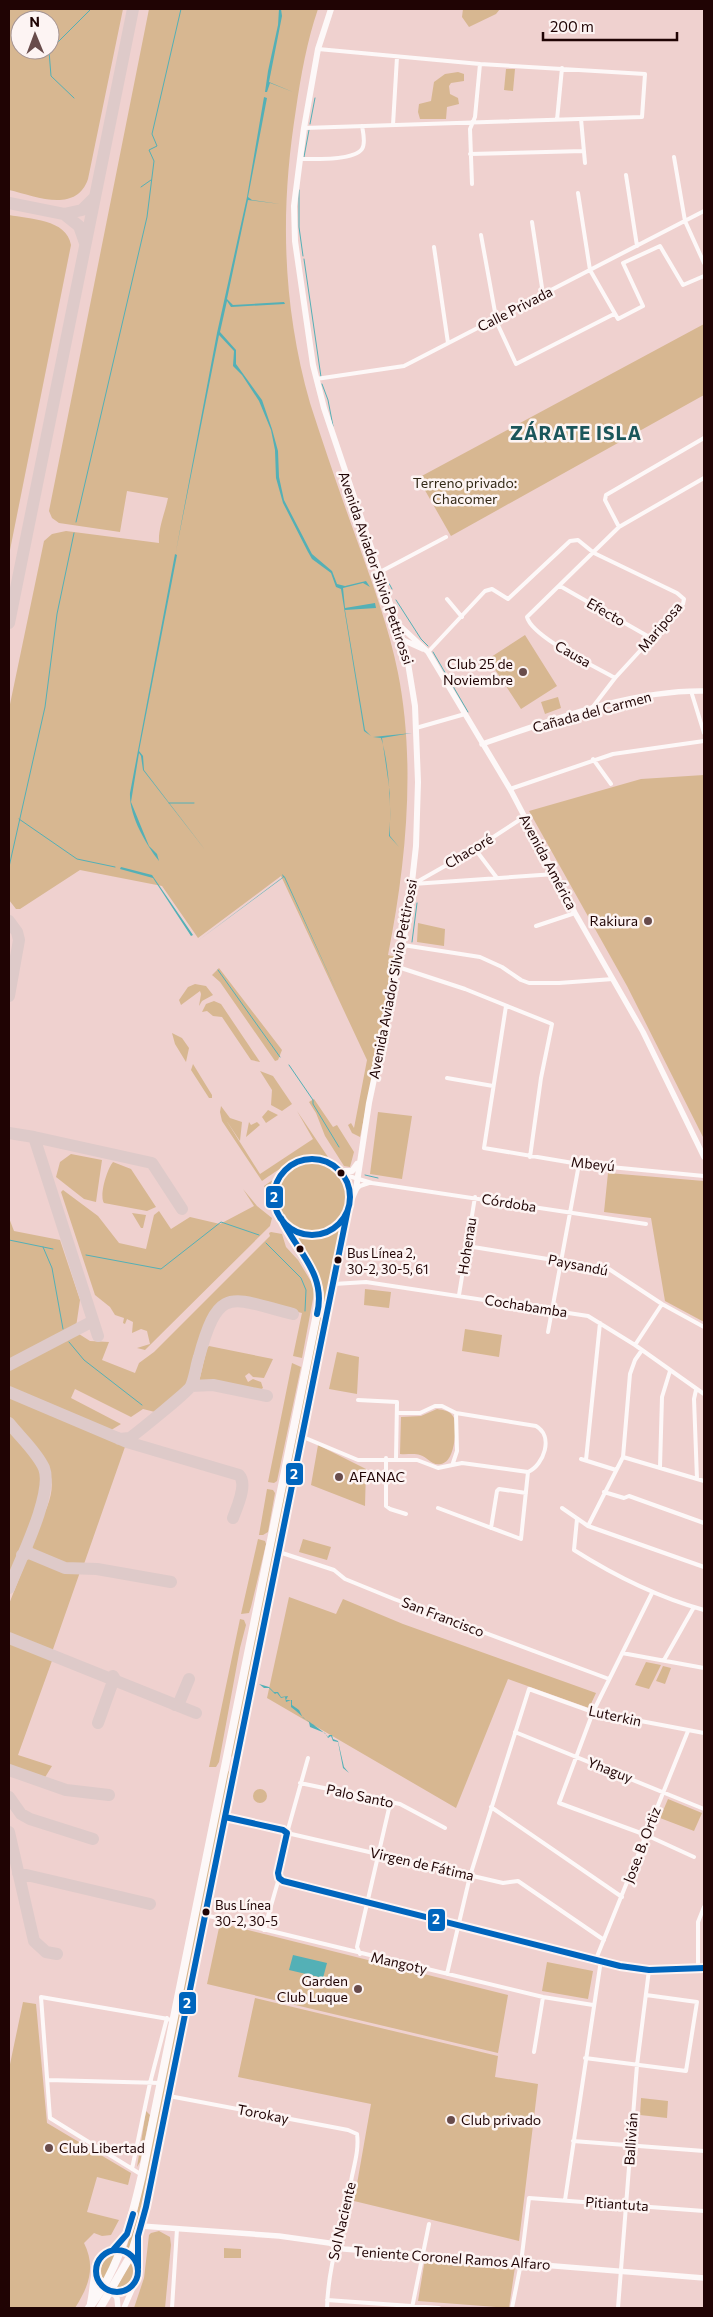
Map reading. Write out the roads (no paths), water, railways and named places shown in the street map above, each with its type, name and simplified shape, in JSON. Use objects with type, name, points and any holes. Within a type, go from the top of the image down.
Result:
[{"type":"highway","points":[[90,2308],[104,2286],[117,2251],[127,2234],[142,2175],[161,2083],[170,2019],[225,1763],[320,1299],[316,1278],[287,1233],[281,1218],[276,1205],[276,1188],[278,1180],[289,1167],[305,1160],[314,1159],[331,1164],[341,1172],[349,1186],[349,1206],[341,1222],[334,1228],[315,1234],[296,1230],[281,1218]]},
{"type":"highway","name":"Avenida Aviador Silvio Pettirossi","points":[[100,2308],[112,2291],[131,2255],[141,2226],[349,1206]]},
{"type":"highway","points":[[225,1763],[236,1764]]},
{"type":"highway","points":[[96,2271],[98,2279],[112,2291],[125,2290],[132,2285],[136,2279],[138,2268],[138,2236]]},
{"type":"highway","points":[[90,2308],[96,2271],[100,2259],[117,2251],[131,2255],[138,2268]]},
{"type":"main road","name":"Avenida Aviador Silvio Pettirossi","points":[[331,9],[318,49],[304,128],[294,205],[295,241],[316,380],[333,440],[399,625],[414,688],[418,811],[413,884],[403,945],[359,1160],[357,1179],[349,1206]]},
{"type":"main road","points":[[341,1172],[352,1171],[359,1160]]},
{"type":"street","points":[[304,128],[642,118],[646,74],[480,64],[318,49]]},
{"type":"street","points":[[393,125],[397,57]]},
{"type":"street","points":[[472,184],[470,129],[475,117],[480,64]]},
{"type":"street","points":[[557,120],[562,68]]},
{"type":"street","points":[[580,119],[585,163]]},
{"type":"street","points":[[300,159],[338,158],[355,154],[362,150],[362,126]]},
{"type":"street","points":[[470,154],[584,151]]},
{"type":"street","points":[[674,157],[685,221],[704,263]]},
{"type":"street","points":[[626,175],[637,246]]},
{"type":"street","points":[[578,193],[590,270],[614,314],[619,319],[643,306],[622,263],[658,246],[683,285],[704,276]]},
{"type":"street","name":"Calle Privada","points":[[316,380],[404,366],[704,212]]},
{"type":"street","points":[[532,222],[543,294]]},
{"type":"street","points":[[482,235],[496,319],[517,364],[614,314]]},
{"type":"street","points":[[434,247],[448,343]]},
{"type":"street","points":[[619,527],[605,500],[606,495],[704,438]]},
{"type":"street","points":[[560,586],[619,527],[704,478]]},
{"type":"street","points":[[380,572],[446,537]]},
{"type":"street","points":[[403,640],[428,652],[488,590],[495,591],[508,599],[570,541],[578,540],[594,553]]},
{"type":"street","name":"Mariposa","points":[[590,709],[615,678],[683,604],[683,597],[594,553]]},
{"type":"street","name":"Causa","points":[[560,586],[527,617],[531,628],[555,645],[615,678]]},
{"type":"street","name":"Efecto","points":[[560,586],[651,638]]},
{"type":"street","points":[[447,599],[462,616]]},
{"type":"street","name":"Avenida América","points":[[399,625],[406,635],[428,652],[510,790],[575,913],[647,1040],[704,1157]]},
{"type":"street","points":[[691,691],[704,733]]},
{"type":"street","name":"Cañada del Carmen","points":[[482,744],[590,709],[659,694],[704,691]]},
{"type":"street","points":[[416,728],[465,714]]},
{"type":"street","points":[[510,790],[593,759],[637,750],[704,741]]},
{"type":"street","points":[[593,759],[611,784]]},
{"type":"street","name":"Chacoré","points":[[413,884],[476,849],[524,817]]},
{"type":"street","points":[[476,849],[496,878]]},
{"type":"street","points":[[413,884],[555,874]]},
{"type":"street","points":[[536,926],[575,913]]},
{"type":"street","points":[[403,945],[480,957],[529,983],[559,984],[613,979]]},
{"type":"street","points":[[398,966],[465,989],[552,1024],[540,1078],[530,1157]]},
{"type":"street","points":[[447,1078],[493,1086],[506,1006]]},
{"type":"street","name":"Mbeyú","points":[[493,1086],[483,1147],[530,1157],[579,1164],[704,1176]]},
{"type":"street","points":[[548,1332],[579,1164]]},
{"type":"street","name":"Córdoba","points":[[341,1172],[372,1183],[646,1224]]},
{"type":"street","points":[[354,1193],[360,1186],[372,1183]]},
{"type":"street","name":"Hohenau","points":[[459,1295],[475,1197]]},
{"type":"street","name":"Paysandú","points":[[467,1246],[609,1269],[662,1304],[704,1328]]},
{"type":"street","name":"Cochabamba","points":[[334,1284],[366,1282],[588,1316],[635,1345],[704,1394]]},
{"type":"street","points":[[635,1345],[662,1304]]},
{"type":"street","points":[[600,1323],[584,1459],[616,1470]]},
{"type":"street","points":[[588,1526],[622,1457],[630,1374],[635,1360],[642,1350]]},
{"type":"street","points":[[660,1467],[662,1397],[670,1371]]},
{"type":"street","points":[[696,1390],[694,1399],[697,1479]]},
{"type":"street","points":[[358,1400],[394,1400],[398,1404],[396,1459]]},
{"type":"street","points":[[303,1436],[356,1459],[421,1460],[438,1468],[462,1462],[528,1472],[535,1469],[543,1460],[545,1442],[538,1427],[456,1413],[447,1408],[435,1406],[420,1413],[398,1413]]},
{"type":"street","points":[[453,1463],[457,1451],[456,1413]]},
{"type":"street","points":[[622,1457],[704,1481]]},
{"type":"street","points":[[386,1458],[386,1506],[406,1514]]},
{"type":"street","points":[[438,1508],[522,1538],[528,1472]]},
{"type":"street","points":[[491,1528],[497,1491],[499,1489],[526,1492]]},
{"type":"street","points":[[604,1492],[624,1498],[628,1496],[704,1523]]},
{"type":"street","points":[[562,1508],[588,1526],[704,1567]]},
{"type":"street","points":[[577,1519],[574,1550],[606,1570],[652,1593],[704,1610]]},
{"type":"street","name":"San Francisco","points":[[279,1552],[334,1570],[345,1579],[609,1679]]},
{"type":"street","points":[[652,1593],[593,1712],[559,1803],[646,1835],[694,1857]]},
{"type":"street","points":[[664,1660],[694,1607]]},
{"type":"street","points":[[622,1653],[704,1668]]},
{"type":"street","name":"Luterkin","points":[[515,1732],[529,1690],[593,1712],[704,1733]]},
{"type":"street","name":"Jose. B. Ortiz","points":[[565,2200],[598,1959],[662,1791],[688,1731]]},
{"type":"street","points":[[447,1974],[470,1876],[515,1732]]},
{"type":"street","name":"Yhaguy","points":[[515,1732],[704,1809]]},
{"type":"street","points":[[264,1930],[279,1878],[278,1873],[300,1782],[308,1758]]},
{"type":"street","name":"Palo Santo","points":[[300,1782],[390,1804],[400,1804],[445,1828]]},
{"type":"street","points":[[360,1954],[357,1947],[390,1804]]},
{"type":"street","points":[[491,1807],[622,1898]]},
{"type":"street","name":"Virgen de Fátima","points":[[225,1817],[470,1876],[503,1883],[518,1881],[604,1940]]},
{"type":"street","points":[[279,1878],[283,1881],[459,1926],[649,1970],[701,1968],[699,1918],[704,1907]]},
{"type":"street","name":"Mangoty","points":[[205,1915],[543,1997],[593,2005]]},
{"type":"street","points":[[699,1918],[704,1916]]},
{"type":"street","name":"Ballivián","points":[[618,2308],[628,2205],[637,2065],[649,1970]]},
{"type":"street","points":[[585,2058],[686,2071],[697,2002],[646,1994]]},
{"type":"street","points":[[132,2169],[150,2083],[170,2019],[41,1997],[50,2118],[52,2121],[132,2169],[142,2175]]},
{"type":"street","points":[[534,2052],[543,1997]]},
{"type":"street","points":[[48,2080],[161,2083]]},
{"type":"street","name":"Torokay","points":[[169,2096],[348,2130],[357,2134]]},
{"type":"street","name":"Sol Naciente","points":[[327,2308],[328,2284],[357,2149],[357,2134]]},
{"type":"street","points":[[573,2141],[704,2151]]},
{"type":"street","name":"Pitiantuta","points":[[521,2263],[530,2198],[704,2211]]},
{"type":"street","points":[[412,2307],[429,2224]]},
{"type":"street","name":"Teniente Coronel Ramos Alfaro","points":[[141,2226],[279,2236],[329,2243],[344,2250],[704,2278]]},
{"type":"street","points":[[172,2308],[177,2229]]},
{"type":"street","points":[[512,2308],[521,2263]]},
{"type":"street","points":[[124,2308],[136,2279]]},
{"type":"street","points":[[112,2291],[117,2298],[118,2308]]},
{"type":"street","points":[[328,2300],[440,2308]]},
{"type":"water","points":[[279,9],[281,9],[282,16],[269,82],[293,92],[270,83],[267,92],[265,92],[278,25]]},
{"type":"water","points":[[264,97],[267,98],[248,197],[252,200],[280,204],[248,200],[227,299],[233,305],[284,302],[285,304],[231,307],[227,301],[220,332],[236,350],[236,364],[262,400],[278,451],[279,477],[284,500],[312,554],[332,571],[337,584],[345,586],[366,581],[370,587],[363,583],[343,588],[345,608],[375,603],[376,608],[345,610],[365,730],[371,736],[364,731],[341,589],[336,587],[331,573],[312,559],[283,503],[276,478],[275,450],[271,430],[259,401],[242,375],[233,366],[234,351],[219,335],[176,551],[217,333],[247,197]]},
{"type":"water","points":[[175,554],[177,555],[139,751],[143,756],[144,770],[206,851],[143,770],[139,753],[131,802],[149,846],[135,820],[130,802],[130,793]]},
{"type":"water","points":[[412,733],[382,738],[383,746],[381,738],[373,737]]},
{"type":"water","points":[[383,746],[386,760],[389,787]]},
{"type":"water","points":[[149,846],[157,854],[159,861]]},
{"type":"water","points":[[121,867],[152,875],[193,935],[191,936],[153,878],[120,869]]},
{"type":"water","points":[[282,874],[285,877],[337,992],[284,877],[199,940],[283,877]]},
{"type":"water","points":[[259,1684],[269,1687],[274,1692],[278,1692],[281,1697],[288,1696],[286,1700],[291,1700],[286,1702],[285,1697],[281,1698],[277,1693],[275,1694],[269,1688],[264,1688]]},
{"type":"water","points":[[291,1700],[292,1705],[299,1710],[302,1717],[291,1707]]},
{"type":"water","points":[[306,1719],[324,1732],[310,1727]]},
{"type":"water","points":[[326,1735],[328,1737],[332,1735],[333,1739],[338,1741],[344,1767],[349,1773],[343,1768],[338,1742],[333,1741],[331,1736],[328,1738]]},
{"type":"water","points":[[293,1955],[327,1963],[323,1978],[289,1970]]},
{"type":"waterway","points":[[74,98],[51,76],[49,51],[91,9]]},
{"type":"waterway","points":[[76,522],[147,217],[154,161],[149,150],[157,146],[152,134],[181,9]]},
{"type":"waterway","points":[[310,124],[315,98]]},
{"type":"waterway","points":[[304,157],[309,130]]},
{"type":"waterway","points":[[141,187],[151,180]]},
{"type":"waterway","points":[[299,190],[299,227],[303,256]]},
{"type":"waterway","points":[[304,259],[321,377]]},
{"type":"waterway","points":[[322,384],[328,400],[333,426]]},
{"type":"waterway","points":[[9,867],[45,707],[57,614],[74,533]]},
{"type":"waterway","points":[[384,574],[392,589]]},
{"type":"waterway","points":[[396,600],[421,639],[428,646]]},
{"type":"waterway","points":[[433,652],[468,712]]},
{"type":"waterway","points":[[169,803],[194,803]]},
{"type":"waterway","points":[[19,819],[77,859],[115,867]]},
{"type":"waterway","points":[[412,942],[417,903]]},
{"type":"waterway","points":[[218,970],[280,1057]]},
{"type":"waterway","points":[[289,1065],[313,1100],[313,1104],[339,1147]]},
{"type":"waterway","points":[[365,1175],[378,1178]]},
{"type":"waterway","points":[[86,1255],[161,1269],[221,1222],[259,1235]]},
{"type":"waterway","points":[[9,1240],[53,1249]]},
{"type":"waterway","points":[[266,1243],[301,1278],[306,1290],[305,1311]]},
{"type":"waterway","points":[[43,1247],[52,1268],[63,1329]]},
{"type":"waterway","points":[[69,1342],[84,1360],[142,1405]]},
{"type":"place","name":"Club 25 de Noviembre","points":[[523,672]]},
{"type":"place","name":"Rakiura","points":[[648,921]]},
{"type":"place","name":"Bus Línea 2, 30-2, 30-5, 61","points":[[338,1260]]},
{"type":"place","name":"AFANAC","points":[[339,1477]]},
{"type":"place","name":"Bus Línea 30-2, 30-5","points":[[206,1912]]},
{"type":"place","name":"Garden Club Luque","points":[[358,1989]]},
{"type":"place","name":"Club privado","points":[[451,2120]]},
{"type":"place","name":"Club Libertad","points":[[49,2148]]},
{"type":"district","name":"ZÁRATE ISLA","points":[[576,433]]},
{"type":"park label","name":"Terreno privado: Chacomer","points":[[465,492]]}]
